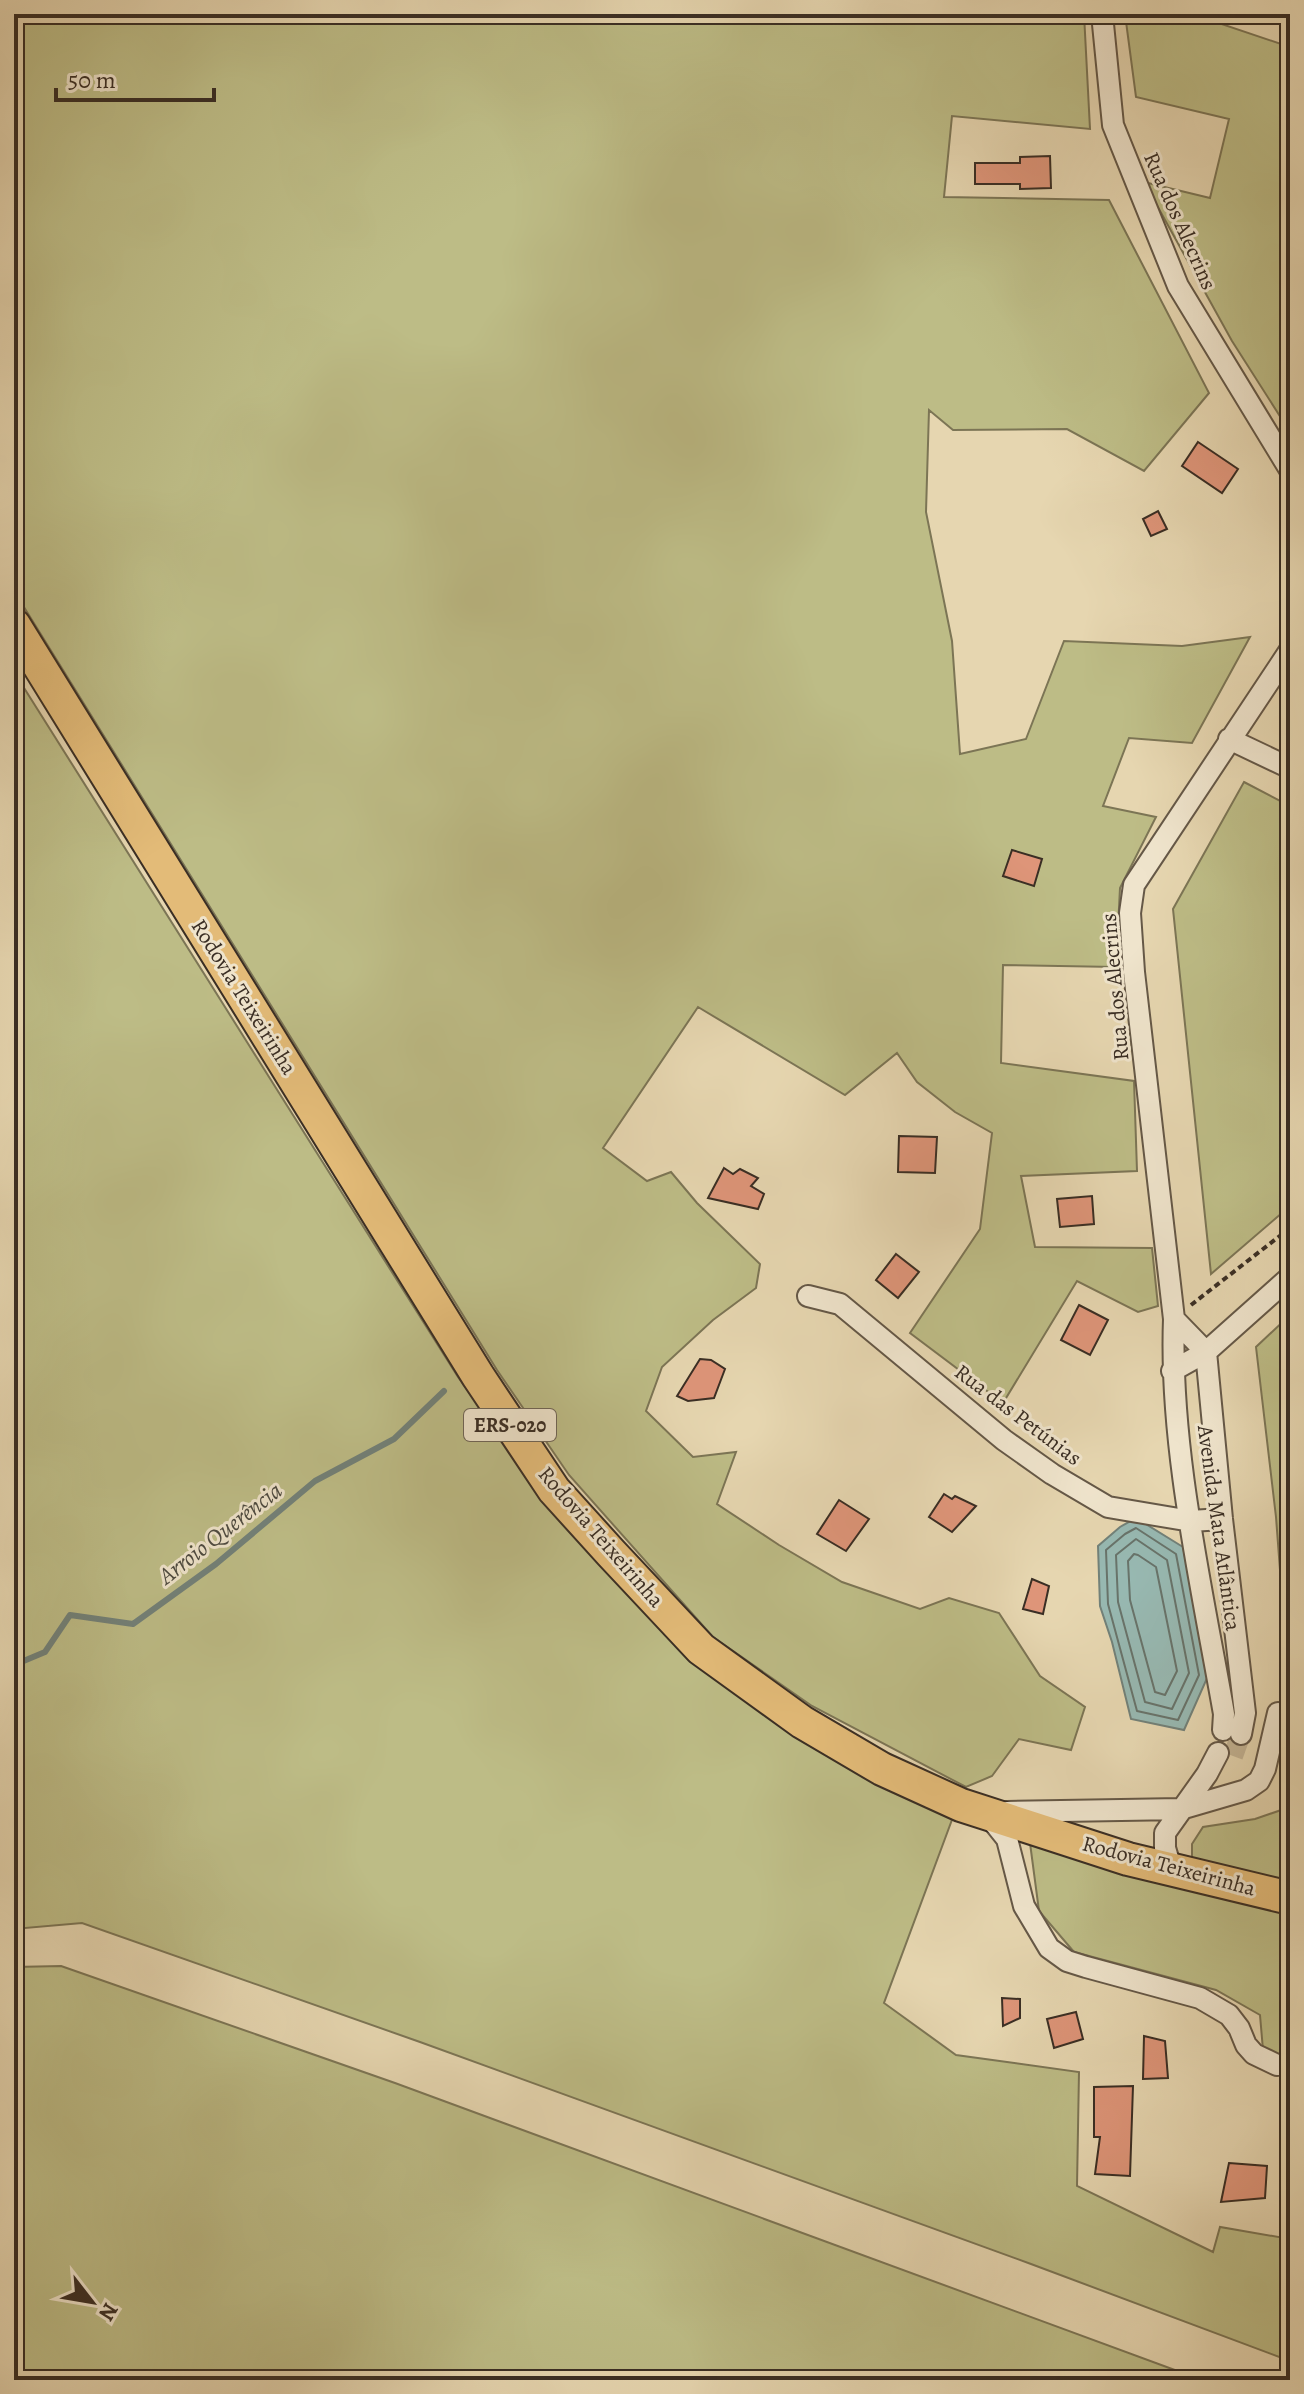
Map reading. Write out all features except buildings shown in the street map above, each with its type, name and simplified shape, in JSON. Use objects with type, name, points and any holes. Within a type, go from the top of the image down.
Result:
[{"type":"main road","name":"Rodovia Teixeirinha","points":[[14,625],[469,1363],[554,1490],[701,1649],[802,1722],[882,1769],[961,1805],[1128,1859],[1290,1898]]},
{"type":"street","name":"Rua dos Alecrins","points":[[1102,14],[1113,125],[1178,286],[1290,470]]},
{"type":"street","name":"Rua dos Alecrins","points":[[1172,1371],[1174,1319],[1134,972],[1130,913],[1134,885],[1290,650]]},
{"type":"street","points":[[1229,739],[1290,768]]},
{"type":"street","points":[[1172,1371],[1206,1352],[1290,1277]]},
{"type":"street","name":"Rua das Petúnias","points":[[808,1296],[840,1304],[1004,1440],[1052,1474],[1108,1507],[1191,1521],[1222,1519]]},
{"type":"street","points":[[1174,1319],[1206,1352]]},
{"type":"street","name":"Avenida Mata Atlântica","points":[[1172,1371],[1191,1521],[1229,1726],[1245,1713],[1206,1352]]},
{"type":"street","points":[[987,1814],[1181,1809],[1246,1790],[1259,1781],[1265,1769],[1284,1713],[1245,1713]]},
{"type":"street","points":[[1171,1868],[1165,1848],[1165,1833],[1207,1774],[1226,1754]]},
{"type":"street","points":[[987,1814],[1007,1839],[1024,1906],[1049,1948],[1067,1961],[1200,1998],[1229,2015],[1254,2054],[1277,2065]]},
{"type":"path","points":[[1174,1319],[1290,1228]]},
{"type":"shaded area","points":[[14,14],[1084,14],[1090,129],[952,116],[944,197],[1109,200],[1209,393],[1144,471],[1067,429],[953,430],[929,410],[926,512],[952,641],[960,754],[1026,739],[1064,641],[1182,646],[1250,637],[1192,743],[1129,738],[1103,806],[1156,817],[1120,888],[1116,967],[1003,965],[1001,1063],[1134,1081],[1137,1171],[1021,1176],[1035,1247],[1152,1248],[1158,1306],[1138,1312],[1077,1281],[1003,1403],[910,1333],[980,1229],[992,1133],[955,1112],[917,1082],[897,1053],[845,1095],[698,1007],[603,1148],[647,1181],[671,1172],[697,1203],[760,1264],[756,1288],[713,1320],[662,1367],[646,1411],[693,1457],[736,1452],[717,1504],[842,1582],[920,1609],[949,1598],[999,1613],[1040,1676],[1085,1707],[1071,1750],[1019,1739],[992,1776],[966,1787],[812,1706],[713,1637],[569,1475],[497,1370],[14,591]]},
{"type":"shaded area","points":[[1125,14],[1192,14],[1290,47],[1290,432],[1232,341],[1144,182],[1210,198],[1229,119],[1136,97]]},
{"type":"shaded area","points":[[14,672],[458,1377],[541,1493],[688,1656],[797,1738],[953,1817],[884,2003],[956,2055],[1079,2072],[1077,2186],[1213,2252],[1220,2227],[1290,2239],[1290,2361],[420,2042],[82,1923],[14,1929]]},
{"type":"shaded area","points":[[1244,782],[1290,806],[1290,1206],[1211,1274],[1173,909]]},
{"type":"shaded area","points":[[1290,1315],[1290,1624],[1284,1623],[1276,1517],[1256,1347]]},
{"type":"shaded area","points":[[1290,1807],[1290,1882],[1192,1858],[1192,1844],[1203,1827],[1255,1819]]},
{"type":"shaded area","points":[[1030,1843],[1290,1914],[1290,2064],[1263,2050],[1260,2015],[1216,1990],[1074,1952],[1039,1911]]},
{"type":"shaded area","points":[[61,1966],[395,2083],[1202,2380],[14,2380],[14,1967]]},
{"type":"water","points":[[1136,1518],[1183,1547],[1208,1676],[1184,1730],[1131,1719],[1100,1606],[1098,1546]]},
{"type":"waterway","name":"Arroio Querência","points":[[14,1665],[45,1652],[70,1615],[133,1624],[216,1564],[315,1481],[394,1439],[444,1391]]},
{"type":"tunnel","points":[[1233,1756],[1241,1734]]}]
